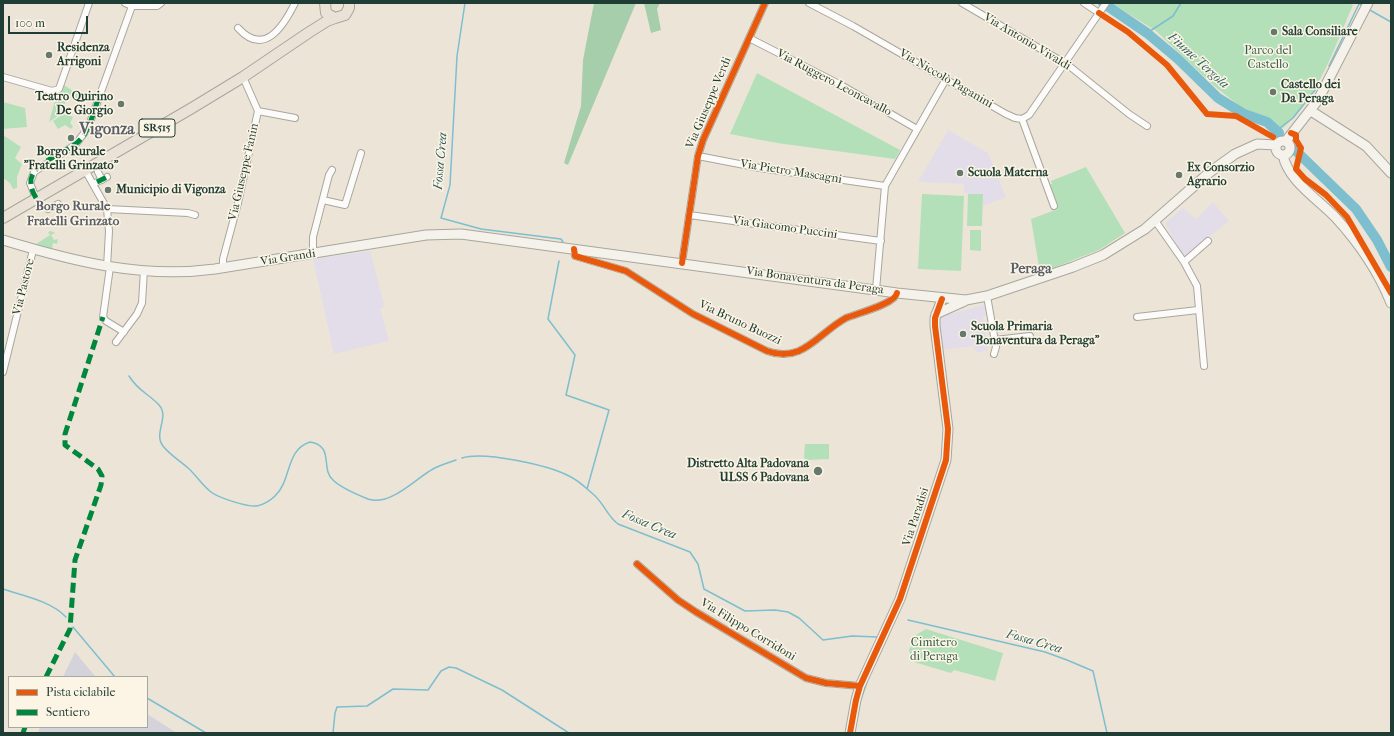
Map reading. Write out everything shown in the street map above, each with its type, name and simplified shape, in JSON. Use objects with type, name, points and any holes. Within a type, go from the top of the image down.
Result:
[{"type":"main road","points":[[324,5],[329,16],[335,18],[343,17],[351,5]]},
{"type":"main road","name":"SR515","points":[[308,33],[321,19],[324,5]]},
{"type":"main road","points":[[1366,6],[1311,111],[1286,141],[1281,141],[1276,145],[1277,152],[1283,155],[1291,174],[1336,218],[1360,250],[1391,303]]},
{"type":"main road","name":"SR515","points":[[3,218],[243,77],[308,33],[327,21],[335,18]]},
{"type":"main road","points":[[1311,111],[1366,146],[1391,173]]},
{"type":"main road","points":[[1283,155],[1290,150],[1290,145],[1286,141]]},
{"type":"main road","name":"Via Bonaventura da Peraga","points":[[574,249],[942,299],[966,300],[987,296],[1094,259],[1129,240],[1156,222],[1210,172],[1235,154],[1257,144],[1276,145]]},
{"type":"main road","name":"Via Grandi","points":[[3,240],[71,260],[109,267],[191,272],[444,234],[476,236],[574,249]]},
{"type":"main road","name":"Via Paradisi","points":[[850,733],[860,686],[900,599],[946,460],[948,429],[935,333],[936,314],[942,299]]},
{"type":"main road","points":[[936,314],[959,305],[966,300]]},
{"type":"street","points":[[3,77],[52,91],[58,90],[61,86],[89,3]]},
{"type":"street","points":[[125,3],[132,6],[157,6],[161,3]]},
{"type":"street","points":[[238,28],[245,36],[262,40],[269,37],[281,29],[295,3]]},
{"type":"street","name":"Via Giuseppe Verdi","points":[[682,263],[698,156],[703,140],[765,3]]},
{"type":"street","name":"Via Niccolò Paganini","points":[[809,3],[822,6],[1011,117],[1022,119]]},
{"type":"street","name":"Via Antonio Vivaldi","points":[[962,3],[1065,63],[1129,114],[1147,126]]},
{"type":"street","points":[[1084,3],[1101,11]]},
{"type":"street","points":[[1054,206],[1022,119],[1029,115],[1106,3]]},
{"type":"street","points":[[36,198],[31,186],[32,174],[38,167],[67,150],[80,139],[88,128],[132,6]]},
{"type":"street","name":"Via Ruggero Leoncavallo","points":[[749,38],[842,85],[917,129]]},
{"type":"street","name":"Via Giuseppe Fanin","points":[[223,268],[223,259],[238,203],[258,111],[243,77]]},
{"type":"street","points":[[876,290],[882,241],[885,186],[946,79]]},
{"type":"street","points":[[258,111],[295,118]]},
{"type":"street","points":[[323,200],[345,205],[361,153]]},
{"type":"street","name":"Via Pietro Mascagni","points":[[698,156],[760,168],[885,186]]},
{"type":"street","points":[[85,170],[107,209],[109,231],[109,267],[103,317],[106,321],[124,332]]},
{"type":"street","points":[[313,254],[313,237],[329,175],[332,170]]},
{"type":"street","points":[[98,172],[102,180]]},
{"type":"street","points":[[48,210],[58,204],[54,198]]},
{"type":"street","points":[[107,209],[188,213],[195,215]]},
{"type":"street","name":"Via Giacomo Puccini","points":[[689,214],[882,241]]},
{"type":"street","points":[[1156,222],[1184,262],[1197,286],[1204,366]]},
{"type":"street","points":[[1184,262],[1208,241]]},
{"type":"street","name":"Via Bruno Buozzi","points":[[574,249],[575,256],[626,271],[693,314],[767,351],[778,354],[789,354],[802,350],[845,319],[890,302],[897,296],[897,293]]},
{"type":"street","name":"Via Pastore","points":[[3,372],[33,250]]},
{"type":"street","points":[[116,342],[137,314],[142,303],[144,270]]},
{"type":"street","points":[[987,296],[995,340],[994,354]]},
{"type":"street","points":[[1137,317],[1198,310]]},
{"type":"street","points":[[995,340],[1030,336]]},
{"type":"street","name":"Via Filippo Corridoni","points":[[637,564],[673,595],[696,612],[806,678],[826,683],[860,686]]},
{"type":"shaded area","name":"Scuola Materna","points":[[948,130],[988,153],[1006,197],[983,206],[983,195],[964,193],[964,184],[918,182]]},
{"type":"shaded area","points":[[1213,202],[1229,221],[1188,254],[1183,256],[1165,223],[1183,208],[1196,219]]},
{"type":"shaded area","points":[[370,251],[385,307],[380,308],[389,341],[334,354],[313,259]]},
{"type":"shaded area","name":"Scuola Primaria “Bonaventura da Peraga”","points":[[984,305],[986,316],[983,317],[988,350],[976,353],[974,346],[942,350],[939,322],[942,316]]},
{"type":"shaded area","points":[[75,652],[95,676],[63,676]]},
{"type":"shaded area","points":[[148,715],[177,733],[38,733],[40,728],[148,728]]},
{"type":"green space","points":[[594,3],[636,3],[568,165],[564,163],[581,106],[583,60]]},
{"type":"green space","points":[[644,3],[660,3],[657,9],[661,30],[651,33]]},
{"type":"green space","name":"Parco del Castello","points":[[1349,3],[1353,5],[1332,55],[1316,87],[1295,116],[1282,129],[1268,119],[1246,111],[1213,85],[1156,31],[1113,4]]},
{"type":"green space","points":[[757,73],[900,150],[895,159],[777,143],[730,134]]},
{"type":"green space","points":[[64,85],[79,95],[78,98],[73,99],[57,95]]},
{"type":"green space","points":[[56,97],[66,100],[62,113],[49,122]]},
{"type":"green space","points":[[3,102],[25,108],[27,127],[3,129]]},
{"type":"green space","points":[[63,114],[73,117],[70,123],[73,126],[71,129],[65,125],[58,129],[53,121]]},
{"type":"green space","points":[[3,135],[21,147],[15,158],[22,164],[17,177],[17,188],[13,189],[10,183],[3,178]]},
{"type":"green space","points":[[1086,167],[1125,233],[1099,250],[1040,273],[1031,219],[1058,209],[1049,185],[1052,184],[1051,181]]},
{"type":"green space","points":[[922,194],[964,196],[961,271],[918,269]]},
{"type":"green space","points":[[968,194],[983,194],[982,226],[967,226]]},
{"type":"green space","points":[[970,230],[981,230],[981,251],[970,250]]},
{"type":"green space","points":[[51,231],[55,233],[51,235],[54,240],[58,239],[57,244],[53,243],[52,249],[36,244],[50,235],[48,232]]},
{"type":"green space","points":[[805,444],[829,444],[829,459],[807,460],[804,458]]},
{"type":"green space","name":"Cimitero di Peraga","points":[[926,629],[1003,653],[995,681],[954,670],[951,673],[914,662],[909,651],[910,647],[914,648],[916,642],[912,640],[914,636]]},
{"type":"waterway","name":"Fossa Crea","points":[[465,3],[457,56],[450,185],[441,218],[481,229],[561,239],[563,242]]},
{"type":"waterway","name":"Fiume Tergola","points":[[1103,3],[1147,33],[1178,59],[1218,98],[1244,114],[1267,122],[1279,133]]},
{"type":"waterway","points":[[1147,33],[1173,16],[1181,3]]},
{"type":"waterway","points":[[1358,3],[1363,6]]},
{"type":"waterway","points":[[1329,66],[1359,4]]},
{"type":"waterway","points":[[1368,9],[1391,22]]},
{"type":"waterway","points":[[1277,130],[1293,118],[1319,85]]},
{"type":"waterway","name":"Fiume Tergola","points":[[1295,150],[1356,209],[1377,240],[1391,267]]},
{"type":"waterway","name":"Fossa Crea","points":[[559,261],[548,319],[575,355],[566,395],[609,410],[587,489]]},
{"type":"waterway","points":[[129,376],[132,381],[155,401],[162,410],[163,415],[160,430],[160,441],[165,449],[191,471],[211,492],[240,504],[257,506],[273,498],[284,482],[292,458],[302,446],[310,442],[318,444],[322,448],[325,453],[327,470],[333,480],[340,486],[355,493],[368,499],[376,500],[385,499],[394,495],[433,469],[456,460]]},
{"type":"waterway","name":"Fossa Crea","points":[[462,458],[485,456],[516,460],[547,468],[572,478],[582,484],[597,498],[614,521],[618,524],[690,552],[698,564],[704,589],[745,611],[775,610],[788,612],[799,618],[823,640],[852,636],[878,637]]},
{"type":"waterway","points":[[3,589],[45,603],[60,611],[66,617]]},
{"type":"waterway","name":"Fossa Crea","points":[[908,620],[1045,652],[1093,671],[1107,733]]},
{"type":"waterway","points":[[73,627],[114,676]]},
{"type":"waterway","points":[[333,733],[337,707],[367,706],[393,689],[428,690],[441,671],[449,667],[456,668],[502,690],[569,733]]},
{"type":"waterway","points":[[860,702],[867,682]]},
{"type":"waterway","points":[[148,699],[206,733]]},
{"type":"marked path","points":[[36,198],[31,186],[32,177],[36,169],[73,146],[81,139],[89,125],[98,100]]},
{"type":"marked path","points":[[97,182],[107,177]]},
{"type":"marked path","points":[[48,209],[58,204]]},
{"type":"marked path","points":[[46,676],[70,629],[75,560],[101,485],[102,476],[98,469],[65,445],[65,434],[103,317]]},
{"type":"marked path","points":[[23,733],[25,728]]},
{"type":"cycle path","points":[[682,263],[698,156],[703,140],[765,3]]},
{"type":"cycle path","points":[[1099,13],[1128,32],[1167,65],[1207,114],[1236,116],[1273,137]]},
{"type":"cycle path","points":[[1291,133],[1296,135],[1296,140],[1301,148],[1296,169],[1305,179],[1326,195],[1347,217],[1391,293]]},
{"type":"cycle path","points":[[574,249],[575,256],[626,271],[693,314],[767,351],[780,354],[791,353],[810,345],[836,324],[846,318],[890,301],[897,293]]},
{"type":"cycle path","points":[[850,733],[860,686],[900,599],[946,460],[948,429],[935,326],[935,318],[942,299]]},
{"type":"cycle path","points":[[637,564],[678,600],[806,678],[826,683],[860,686]]},
{"type":"place","name":"Sala Consiliare","points":[[1274,32]]},
{"type":"place","name":"Residenza Arrigoni","points":[[49,55]]},
{"type":"place","name":"Castello dei Da Peraga","points":[[1273,92]]},
{"type":"place","name":"Teatro Quirino De Giorgio","points":[[121,104]]},
{"type":"place","name":"Borgo Rurale \"Fratelli Grinzato\"","points":[[71,138]]},
{"type":"place","name":"Scuola Materna","points":[[960,173]]},
{"type":"place","name":"Ex Consorzio Agrario","points":[[1179,175]]},
{"type":"place","name":"Municipio di Vigonza","points":[[108,190]]},
{"type":"place","name":"Scuola Primaria “Bonaventura da Peraga”","points":[[963,334]]},
{"type":"place","name":"Distretto Alta Padovana ULSS 6 Padovana","points":[[818,471]]},
{"type":"district","name":"Vigonza","points":[[107,130]]},
{"type":"district","name":"Borgo Rurale Fratelli Grinzato","points":[[73,214]]},
{"type":"district","name":"Peraga","points":[[1031,270]]}]
